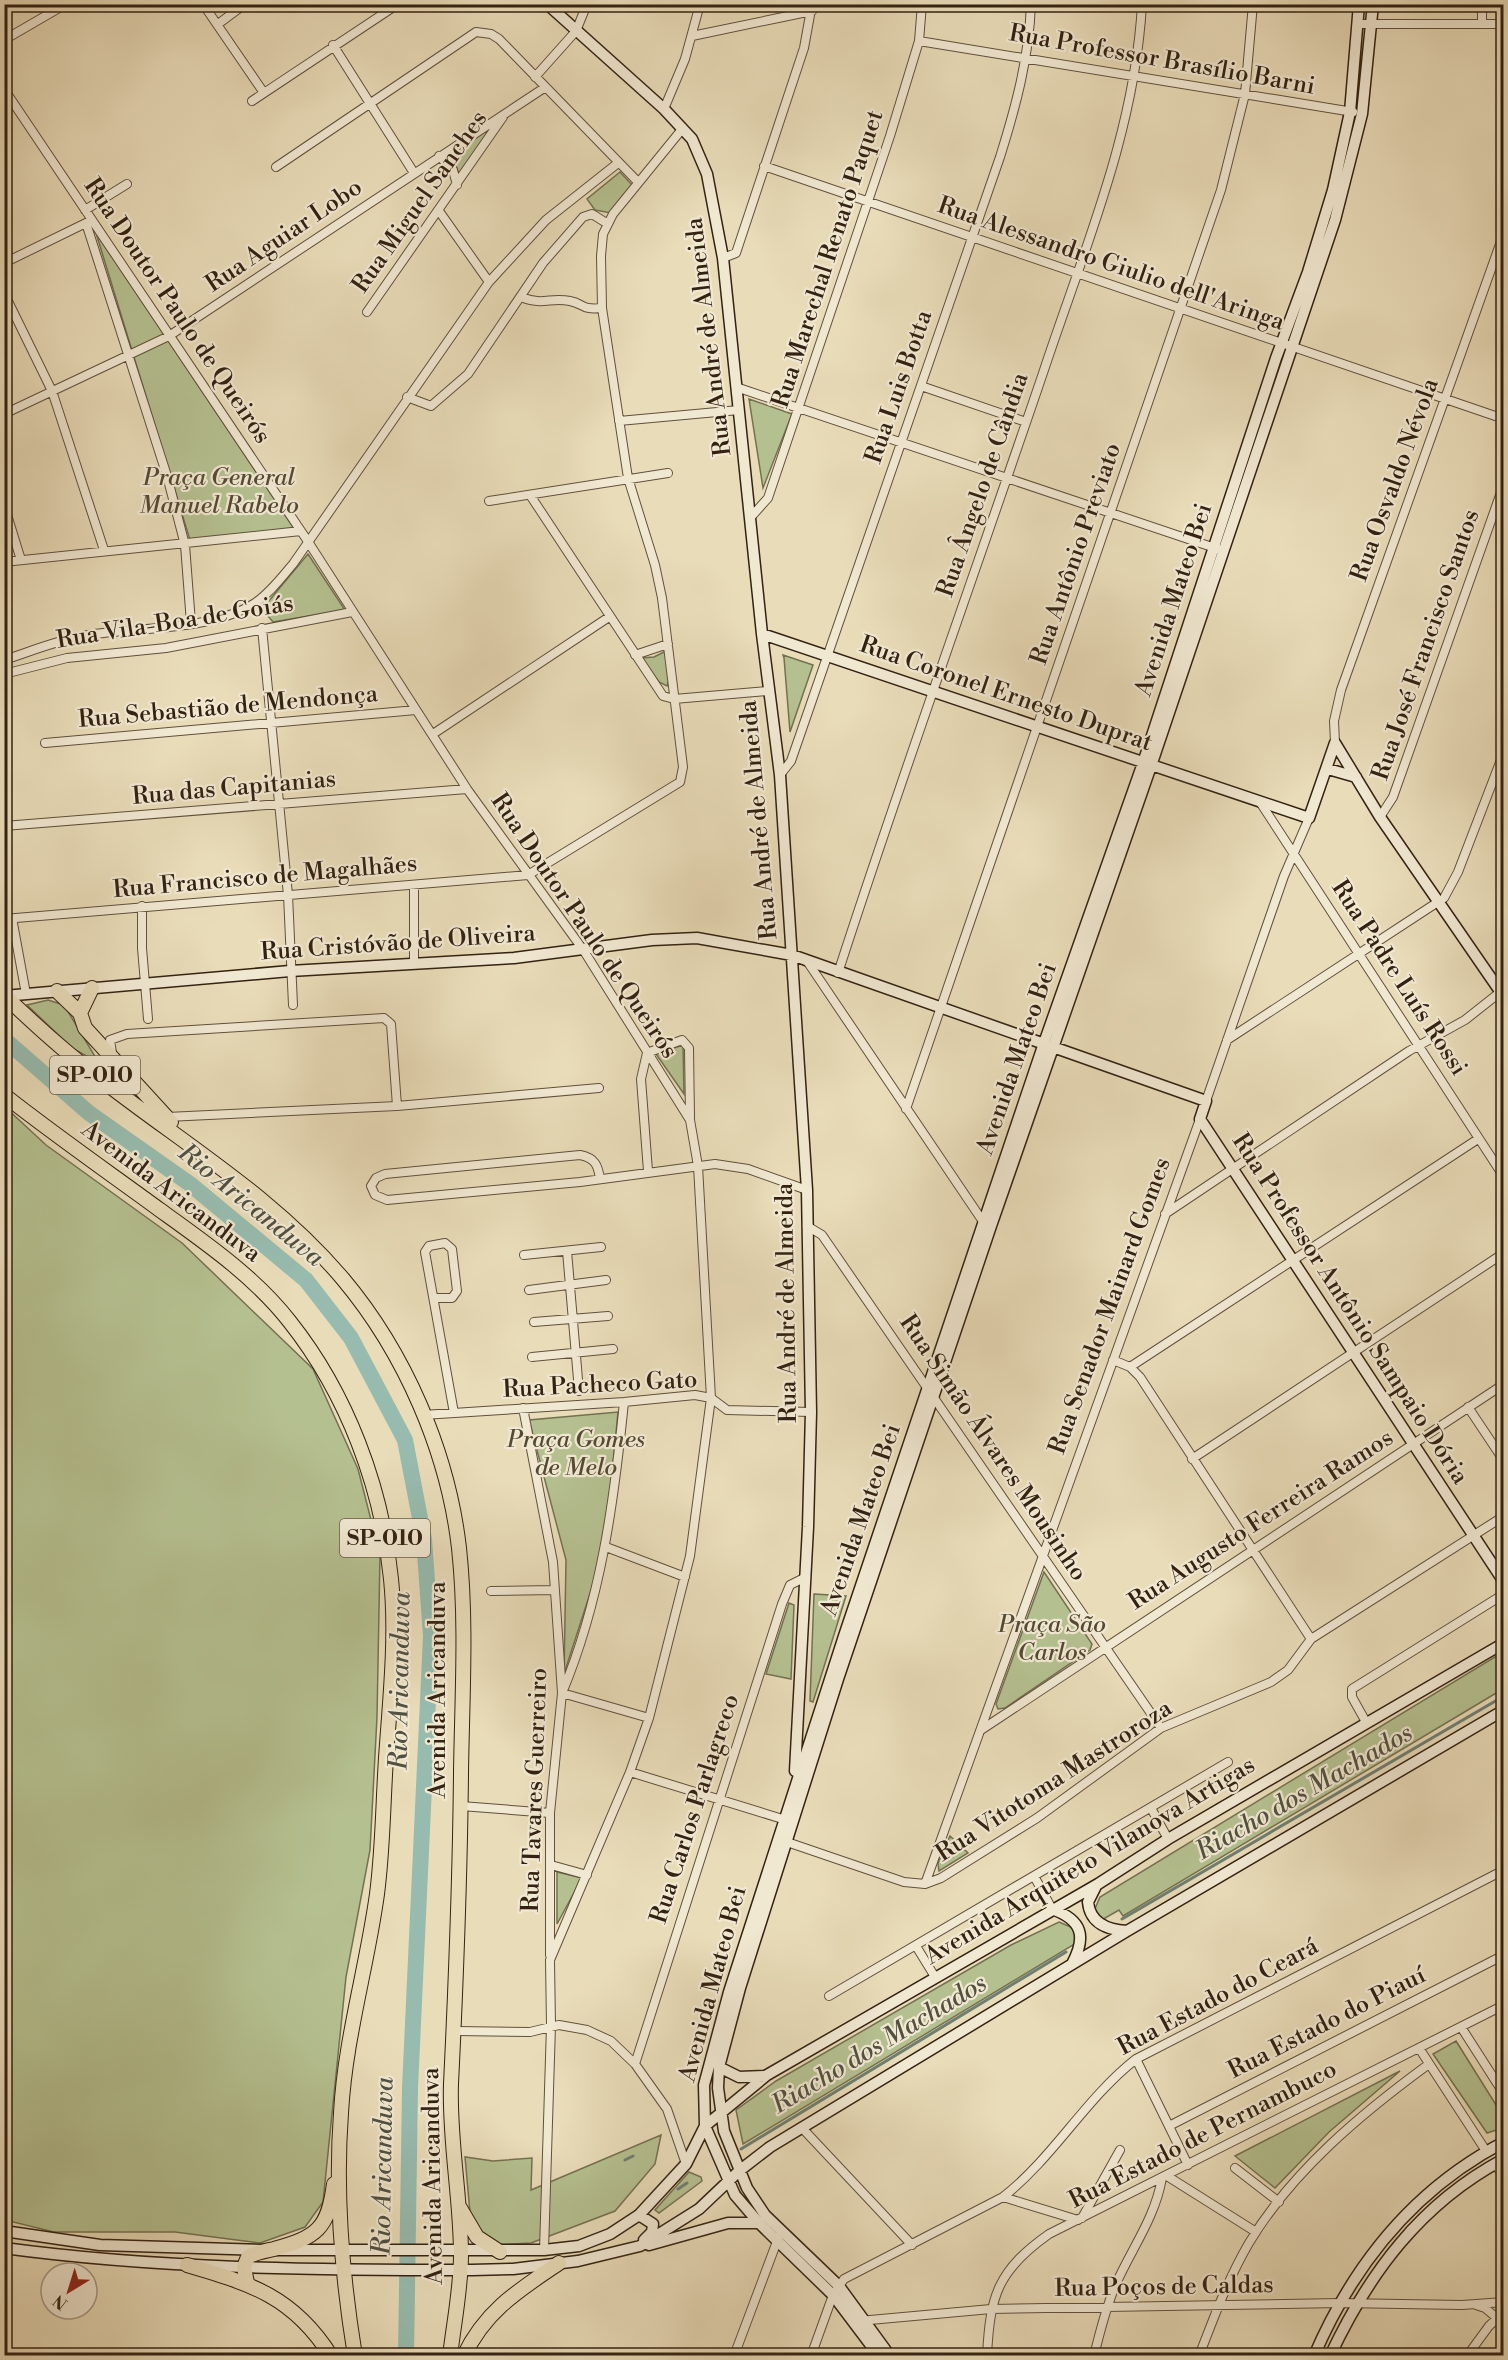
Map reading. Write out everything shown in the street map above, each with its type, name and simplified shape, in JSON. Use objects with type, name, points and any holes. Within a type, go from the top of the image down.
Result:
[{"type":"highway","points":[[92,988],[80,1013],[81,1020],[90,1036],[193,1146]]},
{"type":"highway","points":[[57,991],[80,1013]]},
{"type":"highway","name":"Avenida Aricanduva","points":[[5,995],[44,1033],[99,1078],[193,1146],[279,1213],[345,1281],[395,1357],[423,1415],[437,1452],[458,1544],[463,1591],[455,2031],[451,2089],[461,2252],[450,2355]]},
{"type":"highway","name":"Avenida Aricanduva","points":[[4,1095],[214,1249],[250,1280],[288,1319],[316,1357],[334,1388],[364,1456],[376,1497],[392,1580],[390,1695],[377,1893],[344,2072],[340,2137],[343,2268],[355,2355]]},
{"type":"highway","points":[[247,2283],[244,2267],[246,2259],[252,2254],[304,2240],[320,2229],[327,2219],[340,2137]]},
{"type":"highway","points":[[457,2200],[471,2230],[500,2252]]},
{"type":"highway","points":[[464,2355],[474,2335],[500,2304],[559,2263]]},
{"type":"highway","points":[[187,2265],[247,2283],[273,2296],[322,2342],[331,2355]]},
{"type":"main road","name":"Rua André de Almeida","points":[[547,4],[683,128],[700,154],[707,174],[723,258],[768,691],[780,775],[807,1190],[811,1412],[806,1577],[795,1784]]},
{"type":"main road","name":"Avenida Mateo Bei","points":[[987,1224],[1055,1047],[1330,201],[1356,113],[1359,4]]},
{"type":"main road","name":"Avenida Mateo Bei","points":[[1218,549],[1293,347],[1335,220],[1373,24],[1373,4]]},
{"type":"main road","name":"Rua Coronel Ernesto Duprat","points":[[762,633],[1260,802]]},
{"type":"main road","name":"Rua Senador Mainard Gomes","points":[[1309,818],[1335,743]]},
{"type":"main road","points":[[1335,743],[1380,817],[1502,993]]},
{"type":"main road","name":"Avenida Mateo Bei","points":[[705,2126],[704,2085],[729,1992],[987,1224],[1044,1043],[1147,765]]},
{"type":"main road","points":[[1328,768],[1356,777]]},
{"type":"main road","points":[[1260,802],[1309,818]]},
{"type":"main road","name":"Rua Cristóvão de Oliveira","points":[[5,995],[290,971],[414,962],[514,958],[584,951],[652,940],[697,938],[792,955],[942,1010],[1044,1043],[1206,1101]]},
{"type":"main road","name":"Rua Senador Mainard Gomes","points":[[1200,1119],[1206,1101]]},
{"type":"main road","name":"Rua Professor Antônio Sampaio Dória","points":[[1200,1119],[1503,1582]]},
{"type":"main road","name":"Avenida Arquiteto Vilanova Artigas","points":[[705,2126],[768,2075],[1098,1884],[1168,1839],[1503,1643]]},
{"type":"main road","name":"Rua André de Almeida","points":[[800,1701],[804,1714],[817,1732]]},
{"type":"main road","points":[[639,2246],[699,2208],[727,2181],[770,2148],[1127,1931],[1503,1710]]},
{"type":"main road","name":"Avenida Mateo Bei","points":[[787,1821],[795,1784],[817,1732]]},
{"type":"main road","name":"Avenida Mateo Bei","points":[[779,2235],[757,2205],[739,2171],[724,2131],[720,2112],[719,2067],[781,1840]]},
{"type":"main road","points":[[1098,1884],[1088,1898],[1091,1913],[1106,1928],[1127,1931]]},
{"type":"main road","points":[[1052,1909],[1074,1920],[1080,1931],[1081,1943],[1072,1964]]},
{"type":"main road","points":[[719,2067],[739,2077],[768,2075]]},
{"type":"main road","points":[[4,2231],[100,2245],[270,2250],[500,2252],[579,2246],[610,2234],[639,2215],[686,2164],[705,2126]]},
{"type":"main road","points":[[705,2126],[727,2181],[759,2223],[779,2235],[836,2291],[890,2355]]},
{"type":"main road","points":[[1314,2355],[1340,2303],[1403,2216],[1453,2171],[1503,2142]]},
{"type":"main road","points":[[1330,2355],[1355,2303],[1385,2261],[1417,2223],[1456,2188],[1499,2162]]},
{"type":"main road","points":[[639,2215],[653,2224],[652,2232],[639,2246]]},
{"type":"main road","points":[[4,2248],[94,2260],[187,2265],[513,2270],[639,2246],[728,2223],[759,2223]]},
{"type":"main road","points":[[859,2321],[879,2355]]},
{"type":"street","points":[[4,40],[66,4]]},
{"type":"street","points":[[203,4],[264,93]]},
{"type":"street","points":[[218,24],[245,4]]},
{"type":"street","points":[[252,101],[333,45],[398,4]]},
{"type":"street","points":[[535,77],[576,31],[587,4]]},
{"type":"street","points":[[664,109],[676,83],[700,4]]},
{"type":"street","name":"Rua Marechal Renato Paquet","points":[[750,518],[768,498],[868,202],[919,40],[922,4]]},
{"type":"street","name":"Rua Luis Botta","points":[[780,775],[791,761],[829,656],[1011,121],[1027,57],[1031,4]]},
{"type":"street","name":"Rua Ângelo de Cândia","points":[[838,973],[931,691],[1008,478],[1113,166],[1136,75],[1142,4]]},
{"type":"street","name":"Rua Antônio Previato","points":[[906,1109],[942,1010],[1221,190],[1245,94],[1253,4]]},
{"type":"street","points":[[1482,4],[1482,24]]},
{"type":"street","points":[[692,36],[812,8],[804,48],[736,253],[723,258]]},
{"type":"street","points":[[1359,24],[1503,24]]},
{"type":"street","points":[[276,167],[476,32],[492,34],[499,39],[544,88],[638,182]]},
{"type":"street","name":"Rua Professor Brasílio Barni","points":[[919,40],[1356,113]]},
{"type":"street","points":[[333,45],[414,173]]},
{"type":"street","name":"Rua Aguiar Lobo","points":[[4,414],[169,336],[544,88]]},
{"type":"street","name":"Rua Doutor Paulo de Queirós","points":[[4,89],[85,210],[88,221],[307,540],[467,789],[584,951],[690,1120],[698,1166],[711,1398],[685,1577],[649,1718],[630,1772],[550,1960],[551,2026],[544,2250]]},
{"type":"street","name":"Rua Miguel Sanches","points":[[367,312],[505,114]]},
{"type":"street","points":[[528,875],[680,782],[683,767],[668,644],[655,565],[628,478],[602,308],[601,256],[603,234],[608,224],[638,182],[683,128]]},
{"type":"street","points":[[439,156],[453,170],[457,185]]},
{"type":"street","name":"Rua Vila-Boa de Goiás","points":[[4,660],[75,637],[191,623],[231,614],[255,603],[286,572],[489,282],[546,220],[618,163]]},
{"type":"street","name":"Rua Alessandro Giulio dell'Aringa","points":[[764,166],[1503,419]]},
{"type":"street","points":[[85,210],[127,184]]},
{"type":"street","points":[[439,211],[489,282]]},
{"type":"street","points":[[408,398],[431,406],[457,384],[482,357],[543,263],[583,217],[592,214],[608,224]]},
{"type":"street","points":[[4,263],[88,221],[128,357],[167,476],[185,545],[191,623]]},
{"type":"street","name":"Rua Osvaldo Névola","points":[[1335,743],[1334,721],[1341,690],[1446,399],[1503,232]]},
{"type":"street","points":[[4,293],[51,391],[104,550]]},
{"type":"street","points":[[521,297],[536,303],[568,300],[586,309],[602,308]]},
{"type":"street","points":[[921,386],[1026,422]]},
{"type":"street","points":[[736,387],[1218,549]]},
{"type":"street","points":[[619,421],[739,410]]},
{"type":"street","points":[[489,501],[668,472]]},
{"type":"street","name":"Rua José Francisco Santos","points":[[1380,817],[1393,798],[1503,484]]},
{"type":"street","points":[[530,495],[658,692],[674,699],[768,691]]},
{"type":"street","points":[[4,505],[21,560]]},
{"type":"street","points":[[4,562],[104,550],[185,545],[301,531]]},
{"type":"street","name":"Rua Vila-Boa de Goiás","points":[[4,674],[67,658],[166,648],[352,612]]},
{"type":"street","points":[[433,734],[609,617]]},
{"type":"street","points":[[262,628],[288,895],[293,1005]]},
{"type":"street","points":[[635,655],[668,644]]},
{"type":"street","name":"Rua Sebastião de Mendonça","points":[[45,743],[416,710]]},
{"type":"street","points":[[1227,1040],[1438,903],[1452,886],[1503,752]]},
{"type":"street","name":"Rua das Capitanias","points":[[4,826],[467,789]]},
{"type":"street","name":"Rua Padre Luís Rossi","points":[[1260,802],[1503,1177]]},
{"type":"street","name":"Rua Senador Mainard Gomes","points":[[1206,1101],[1293,855],[1309,818]]},
{"type":"street","name":"Rua Francisco de Magalhães","points":[[8,919],[528,875]]},
{"type":"street","points":[[414,885],[414,962]]},
{"type":"street","points":[[142,906],[142,948],[148,1019]]},
{"type":"street","points":[[8,919],[26,994]]},
{"type":"street","points":[[807,962],[987,1224]]},
{"type":"street","points":[[1165,1214],[1418,1046],[1465,1020],[1502,993]]},
{"type":"street","points":[[117,1066],[109,1044],[110,1040],[120,1036],[384,1018],[391,1023],[397,1106]]},
{"type":"street","points":[[648,1171],[641,1079],[647,1053],[678,1040],[686,1041],[689,1048],[690,1120]]},
{"type":"street","points":[[166,1117],[397,1106],[599,1088]]},
{"type":"street","name":"Rua Senador Mainard Gomes","points":[[925,1884],[1200,1119]]},
{"type":"street","points":[[1130,1367],[1478,1139]]},
{"type":"street","points":[[600,1179],[598,1165],[580,1155],[385,1174],[376,1178],[371,1186],[375,1195],[387,1200],[600,1179],[715,1164],[748,1169],[807,1190]]},
{"type":"street","name":"Rua Simão Álvares Mousinho","points":[[807,1226],[822,1235],[1161,1728]]},
{"type":"street","points":[[435,1298],[452,1298],[457,1291],[452,1249],[445,1244],[429,1246],[425,1252],[454,1413]]},
{"type":"street","points":[[524,1255],[601,1247]]},
{"type":"street","points":[[567,1251],[580,1398]]},
{"type":"street","points":[[1192,1459],[1503,1253]]},
{"type":"street","points":[[529,1290],[606,1280]]},
{"type":"street","points":[[534,1322],[608,1316]]},
{"type":"street","points":[[532,1357],[613,1349]]},
{"type":"street","points":[[1113,1360],[1130,1367],[1140,1377],[1311,1640]]},
{"type":"street","name":"Rua Augusto Ferreira Ramos","points":[[981,1730],[1503,1384]]},
{"type":"street","name":"Rua Pacheco Gato","points":[[423,1415],[523,1408],[580,1398],[624,1402],[695,1395],[711,1398],[727,1410],[811,1412]]},
{"type":"street","points":[[624,1402],[606,1547],[577,1654],[562,1693],[649,1718]]},
{"type":"street","points":[[1468,1407],[1503,1461]]},
{"type":"street","name":"Rua Tavares Guerreiro","points":[[523,1408],[546,1519],[562,1693],[550,1813],[550,1960]]},
{"type":"street","name":"Rua Vitotoma Mastroroza","points":[[925,1884],[963,1866],[1036,1818],[1161,1728],[1271,1682],[1288,1670],[1311,1640],[1503,1516]]},
{"type":"street","points":[[606,1547],[685,1577]]},
{"type":"street","name":"Rua Carlos Parlagreco","points":[[635,2064],[786,1591],[793,1582],[806,1577]]},
{"type":"street","points":[[491,1591],[554,1590]]},
{"type":"street","points":[[1366,1722],[1352,1697],[1352,1689],[1503,1594]]},
{"type":"street","points":[[829,1996],[1228,1762]]},
{"type":"street","points":[[630,1772],[787,1821]]},
{"type":"street","points":[[460,1806],[550,1813]]},
{"type":"street","points":[[1151,1808],[1168,1839]]},
{"type":"street","points":[[781,1840],[904,1882],[925,1884]]},
{"type":"street","points":[[551,1865],[587,1875]]},
{"type":"street","name":"Rua Estado do Ceará","points":[[836,2291],[850,2275],[1003,2197],[1031,2173],[1113,2078],[1136,2059],[1503,1870]]},
{"type":"street","points":[[1034,1876],[1052,1909]]},
{"type":"street","points":[[916,1946],[936,1977]]},
{"type":"street","name":"Rua Estado do Piauí","points":[[1169,2126],[1503,1955]]},
{"type":"street","name":"Rua Estado de Pernambuco","points":[[987,2355],[991,2309],[1001,2283],[1027,2250],[1080,2219],[1503,2005]]},
{"type":"street","points":[[455,2031],[530,2031],[551,2026],[567,2026],[599,2035],[624,2051],[667,2109],[686,2164]]},
{"type":"street","points":[[1461,2027],[1503,2094]]},
{"type":"street","points":[[1419,2048],[1486,2151]]},
{"type":"street","points":[[1136,2059],[1188,2165]]},
{"type":"street","points":[[1199,2355],[1218,2306],[1256,2232],[1279,2202],[1355,2123],[1429,2064]]},
{"type":"street","points":[[803,2129],[912,2245]]},
{"type":"street","points":[[1003,2197],[1080,2219],[1120,2150]]},
{"type":"street","points":[[1499,2162],[1503,2177]]},
{"type":"street","points":[[1235,2168],[1279,2202]]},
{"type":"street","points":[[1094,2355],[1106,2309],[1117,2282],[1152,2215],[1165,2177],[1256,2232]]},
{"type":"street","points":[[734,2355],[779,2235]]},
{"type":"street","points":[[811,2355],[836,2291]]},
{"type":"street","name":"Rua Poços de Caldas","points":[[859,2321],[991,2309],[1503,2302]]},
{"type":"street","points":[[1467,2355],[1500,2315],[1474,2304]]},
{"type":"green space","points":[[493,126],[460,176],[456,166],[444,159]]},
{"type":"green space","points":[[620,172],[633,186],[611,213],[595,210],[587,199]]},
{"type":"green space","name":"Praça General Manuel Rabelo","points":[[96,233],[295,530],[190,540]]},
{"type":"green space","points":[[749,399],[792,414],[763,488]]},
{"type":"green space","points":[[308,554],[345,610],[273,622],[262,609]]},
{"type":"green space","points":[[666,651],[669,680],[667,686],[659,682],[641,658],[654,657]]},
{"type":"green space","points":[[783,655],[813,665],[790,732],[784,658]]},
{"type":"green space","points":[[48,1000],[64,1005],[99,1063],[72,1048],[27,1005]]},
{"type":"green space","points":[[683,1045],[684,1094],[656,1054]]},
{"type":"green space","points":[[4,1106],[46,1145],[182,1243],[313,1369],[358,1469],[380,1555],[377,1717],[370,1850],[346,1977],[323,2202],[305,2227],[260,2243],[175,2232],[54,2232],[5,2220]]},
{"type":"green space","name":"Praça Gomes de Melo","points":[[618,1412],[605,1547],[564,1674],[566,1560],[529,1420]]},
{"type":"green space","name":"Praça São Carlos","points":[[1044,1572],[1092,1644],[1090,1650],[1005,1708],[998,1709],[996,1704]]},
{"type":"green space","points":[[814,1594],[846,1596],[813,1702],[810,1701]]},
{"type":"green space","points":[[789,1603],[794,1605],[791,1679],[766,1674]]},
{"type":"green space","points":[[1503,1652],[1503,1689],[1123,1916],[1119,1910],[1100,1921],[1094,1911],[1100,1897]]},
{"type":"green space","points":[[950,1836],[968,1853],[939,1871],[938,1863]]},
{"type":"green space","points":[[557,1872],[582,1878],[557,1924]]},
{"type":"green space","points":[[1059,1922],[1073,1928],[1078,1942],[743,2144],[736,2110],[776,2081],[1011,1945]]},
{"type":"green space","points":[[1456,2041],[1503,2116],[1503,2128],[1487,2133],[1433,2054]]},
{"type":"green space","points":[[1400,2071],[1329,2132],[1275,2188],[1235,2156]]},
{"type":"green space","points":[[661,2135],[655,2164],[615,2211],[531,2243],[494,2245],[471,2224],[465,2157],[493,2161],[532,2158],[531,2190]]},
{"type":"green space","points":[[689,2172],[701,2177],[702,2181],[659,2213],[655,2210]]},
{"type":"waterway","name":"Rio Aricanduva","points":[[4,1039],[89,1113],[190,1184],[306,1280],[351,1338],[405,1440],[424,1539],[431,1636],[410,2088],[406,2356]]},
{"type":"waterway","name":"Riacho dos Machados","points":[[1122,1919],[1504,1696]]},
{"type":"waterway","name":"Riacho dos Machados","points":[[741,2149],[1066,1952]]},
{"type":"waterway","name":"Riacho dos Machados","points":[[625,2160],[633,2156]]},
{"type":"waterway","name":"Riacho dos Machados","points":[[678,2189],[687,2183]]}]
